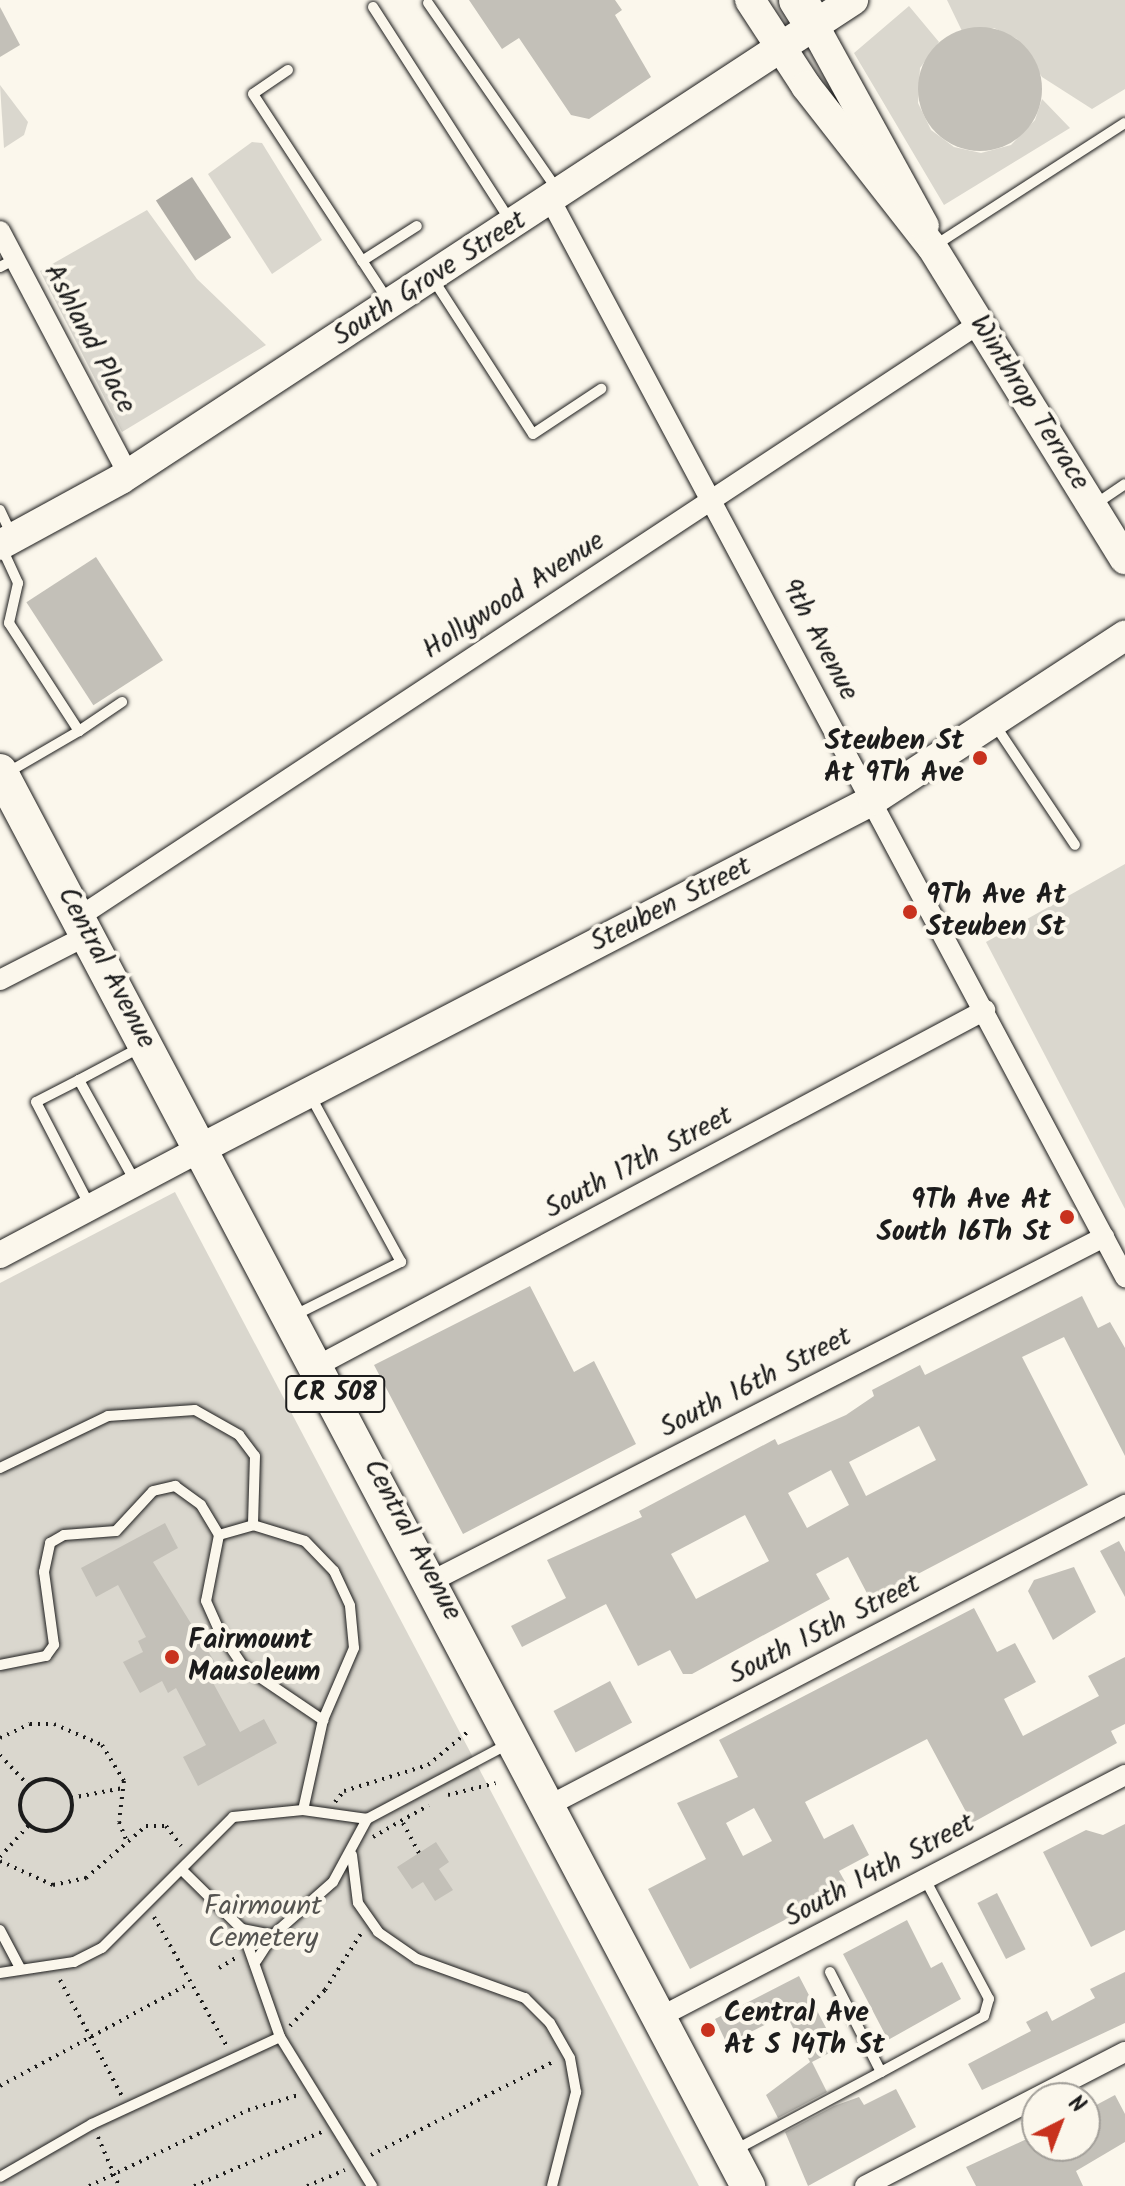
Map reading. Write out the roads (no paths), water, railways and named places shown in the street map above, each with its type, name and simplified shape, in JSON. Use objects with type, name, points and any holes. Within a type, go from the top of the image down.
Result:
[{"type":"main road","name":"Winthrop Terrace","points":[[750,0],[779,48],[932,247],[1125,559]]},
{"type":"main road","name":"South Grove Street","points":[[6,541],[128,474],[514,225],[779,48],[806,13],[853,0]]},
{"type":"main road","name":"Winthrop Terrace","points":[[806,13],[898,167],[932,247]]},
{"type":"main road","name":"Steuben Street","points":[[202,1148],[873,800],[995,725],[1125,636]]},
{"type":"main road","name":"Central Avenue","points":[[1,773],[15,810],[83,926],[434,1580],[748,2186]]},
{"type":"street","name":"9th Avenue","points":[[556,197],[711,499],[1125,1277]]},
{"type":"street","name":"Ashland Place","points":[[0,231],[7,263],[128,474]]},
{"type":"street","name":"Hollywood Avenue","points":[[0,980],[711,499],[980,323]]},
{"type":"street","name":"South 17th Street","points":[[319,1365],[985,1010]]},
{"type":"street","points":[[0,1255],[202,1148]]},
{"type":"street","name":"South 16th Street","points":[[434,1580],[1104,1237]]},
{"type":"street","name":"South 15th Street","points":[[550,1805],[1125,1505]]},
{"type":"street","name":"South 14th Street","points":[[660,2017],[1125,1775]]},
{"type":"street","points":[[865,2186],[1125,2052]]},
{"type":"lane","points":[[428,3],[556,197]]},
{"type":"lane","points":[[373,7],[514,225]]},
{"type":"lane","points":[[288,70],[253,94],[390,304]]},
{"type":"lane","points":[[932,247],[1125,123]]},
{"type":"lane","points":[[362,261],[417,226]]},
{"type":"lane","points":[[431,278],[533,434],[601,389]]},
{"type":"lane","points":[[1093,506],[1125,484]]},
{"type":"lane","points":[[0,510],[18,583],[9,623],[79,731]]},
{"type":"lane","points":[[1,773],[79,731],[122,702]]},
{"type":"lane","points":[[995,725],[1075,845]]},
{"type":"lane","points":[[91,1207],[36,1102],[146,1044]]},
{"type":"lane","points":[[79,1080],[136,1183]]},
{"type":"lane","points":[[293,1316],[401,1262],[309,1093]]},
{"type":"lane","points":[[0,1468],[108,1416],[195,1410],[239,1435],[255,1456],[253,1525]]},
{"type":"lane","points":[[0,1665],[46,1656],[54,1645],[44,1557],[64,1535],[102,1537],[153,1491],[175,1486],[201,1505],[219,1535],[206,1601],[220,1632],[243,1666],[323,1720]]},
{"type":"lane","points":[[219,1535],[253,1525],[305,1541],[334,1571],[350,1606],[354,1648],[323,1720],[303,1810]]},
{"type":"lane","points":[[0,1973],[74,1962],[149,1907],[233,1817],[303,1810],[367,1819],[516,1740]]},
{"type":"lane","points":[[257,1960],[273,1935],[294,1923],[352,1855],[367,1819]]},
{"type":"lane","points":[[352,1855],[350,1876],[369,1920],[417,1959],[525,1998],[568,2054],[574,2121],[552,2186]]},
{"type":"lane","points":[[188,1868],[242,1929],[257,1960],[280,2037],[372,2186]]},
{"type":"lane","points":[[731,2153],[984,2016],[989,1999],[925,1879]]},
{"type":"lane","points":[[242,1929],[273,1935]]},
{"type":"lane","points":[[0,1930],[20,1968]]},
{"type":"lane","points":[[830,1972],[881,2072]]},
{"type":"lane","points":[[0,2177],[92,2124],[280,2037]]},
{"type":"place","name":"Steuben St At 9Th Ave","points":[[980,758]]},
{"type":"place","name":"9Th Ave At Steuben St","points":[[910,912]]},
{"type":"place","name":"9Th Ave At South 16Th St","points":[[1067,1217]]},
{"type":"place","name":"Fairmount Mausoleum","points":[[172,1657]]},
{"type":"place","name":"Central Ave At S 14Th St","points":[[708,2030]]},
{"type":"park label","name":"Fairmount Cemetery","points":[[263,1923]]}]
